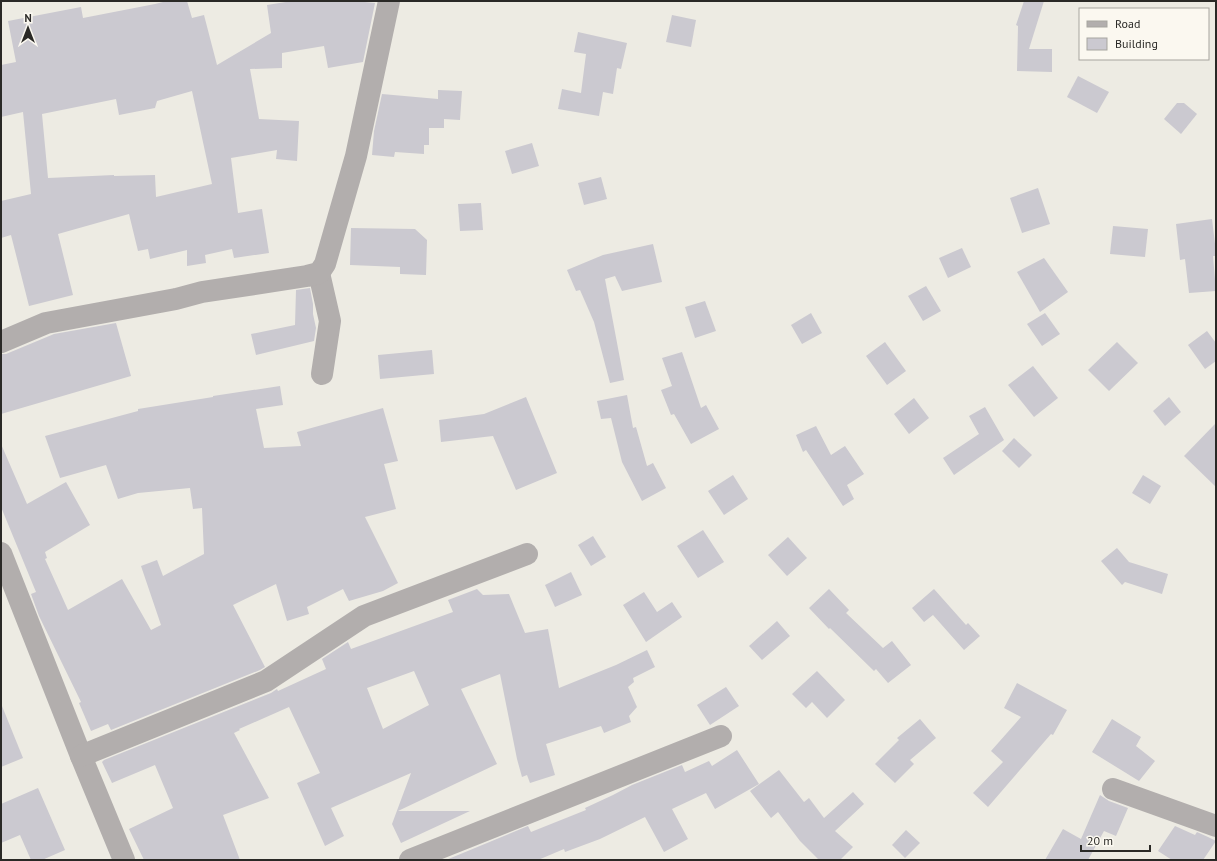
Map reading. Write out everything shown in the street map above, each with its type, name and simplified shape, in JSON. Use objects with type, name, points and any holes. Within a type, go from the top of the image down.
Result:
[{"type":"street","points":[[1,342],[46,323],[176,299],[202,292],[319,273],[325,264],[356,156],[389,1]]},
{"type":"street","points":[[319,273],[330,321],[322,374]]},
{"type":"street","points":[[1,553],[81,756],[124,860]]},
{"type":"street","points":[[81,756],[266,681],[364,616],[527,554]]},
{"type":"street","points":[[410,860],[721,736]]},
{"type":"street","points":[[1113,789],[1216,826]]},
{"type":"building","points":[[167,1],[187,1],[192,18],[204,15],[217,65],[271,33],[267,5],[292,1],[355,1],[375,3],[363,62],[328,68],[324,46],[282,53],[282,68],[250,69],[259,119],[299,121],[297,161],[276,159],[277,150],[231,158],[238,213],[262,209],[269,253],[234,258],[232,249],[205,255],[206,263],[187,266],[187,250],[150,259],[148,249],[138,251],[129,214],[58,234],[73,295],[29,306],[11,235],[1,238],[1,201],[31,194],[23,112],[1,117],[1,65],[16,62],[8,21],[81,7],[83,18]],"holes":[[[192,91],[212,184],[156,197],[155,175],[48,178],[42,114],[116,99],[119,115],[155,108],[157,101]]]},
{"type":"building","points":[[1024,1],[1044,1],[1029,49],[1052,49],[1052,72],[1017,71],[1018,26],[1016,25]]},
{"type":"building","points":[[672,15],[696,20],[691,47],[666,42]]},
{"type":"building","points":[[578,32],[627,43],[621,69],[617,68],[613,94],[603,92],[599,116],[558,109],[562,89],[581,93],[586,54],[574,52]]},
{"type":"building","points":[[1078,76],[1109,92],[1097,113],[1067,97]]},
{"type":"building","points":[[438,90],[462,91],[460,120],[444,119],[444,128],[429,128],[429,145],[424,145],[424,154],[395,152],[394,157],[372,155],[374,131],[382,94],[438,99]]},
{"type":"building","points":[[1177,103],[1184,103],[1197,114],[1181,134],[1164,119]]},
{"type":"building","points":[[532,143],[539,166],[512,174],[505,151]]},
{"type":"building","points":[[601,177],[607,199],[584,205],[578,183]]},
{"type":"building","points":[[1038,188],[1050,224],[1022,233],[1010,198]]},
{"type":"building","points":[[481,203],[483,230],[460,231],[458,204]]},
{"type":"building","points":[[1212,219],[1216,252],[1216,256],[1213,256],[1216,291],[1189,293],[1185,259],[1180,260],[1176,224]]},
{"type":"building","points":[[1113,226],[1148,229],[1145,257],[1110,254]]},
{"type":"building","points":[[351,228],[415,229],[427,240],[426,275],[400,274],[400,267],[350,265]]},
{"type":"building","points":[[653,244],[662,282],[622,291],[615,276],[605,279],[624,380],[610,383],[594,322],[580,290],[576,291],[567,270],[603,255]]},
{"type":"building","points":[[962,248],[971,267],[948,278],[939,258]]},
{"type":"building","points":[[1044,258],[1068,292],[1040,312],[1017,272]]},
{"type":"building","points":[[926,286],[941,311],[923,321],[908,296]]},
{"type":"building","points":[[310,288],[316,328],[314,341],[256,355],[251,334],[295,325],[296,290]]},
{"type":"building","points":[[705,301],[716,331],[695,338],[685,307]]},
{"type":"building","points":[[811,313],[822,333],[802,344],[791,325]]},
{"type":"building","points":[[1045,313],[1060,334],[1042,346],[1027,324]]},
{"type":"building","points":[[116,323],[131,376],[1,414],[1,354],[6,354],[54,334]]},
{"type":"building","points":[[1207,331],[1216,343],[1216,361],[1205,369],[1188,345]]},
{"type":"building","points":[[885,342],[906,371],[887,385],[866,356]]},
{"type":"building","points":[[1117,342],[1138,363],[1109,391],[1088,370]]},
{"type":"building","points":[[432,350],[434,374],[380,379],[378,355]]},
{"type":"building","points":[[682,352],[701,408],[706,405],[719,429],[691,444],[674,414],[671,415],[661,390],[672,386],[662,358]]},
{"type":"building","points":[[1033,366],[1058,398],[1034,417],[1008,385]]},
{"type":"building","points":[[280,386],[283,405],[256,409],[264,448],[301,446],[297,432],[383,408],[398,461],[384,464],[396,509],[365,517],[398,583],[383,591],[349,601],[343,589],[307,607],[309,614],[287,621],[276,584],[233,605],[265,667],[111,730],[108,724],[91,731],[79,703],[81,702],[39,616],[31,594],[36,592],[1,507],[1,444],[27,504],[66,482],[90,525],[45,552],[47,558],[45,559],[68,610],[122,579],[151,630],[161,625],[141,566],[157,560],[163,576],[204,554],[202,508],[193,509],[190,488],[138,493],[118,499],[106,465],[60,478],[45,436],[138,411],[138,409]]},
{"type":"building","points":[[627,395],[633,428],[636,427],[647,466],[653,463],[666,488],[642,501],[622,462],[611,418],[601,419],[597,401]]},
{"type":"building","points":[[526,397],[557,473],[516,490],[493,436],[441,442],[439,420],[484,414]]},
{"type":"building","points":[[1169,397],[1181,412],[1165,426],[1153,411]]},
{"type":"building","points":[[914,398],[929,418],[909,434],[894,414]]},
{"type":"building","points":[[985,407],[1004,440],[954,475],[943,458],[979,434],[969,416]]},
{"type":"building","points":[[1216,423],[1216,487],[1184,456]]},
{"type":"building","points":[[816,426],[831,455],[845,446],[864,474],[847,485],[854,499],[843,506],[806,450],[803,452],[796,435]]},
{"type":"building","points":[[1014,438],[1032,455],[1019,468],[1002,451]]},
{"type":"building","points":[[733,475],[748,499],[724,515],[708,491]]},
{"type":"building","points":[[1143,475],[1161,486],[1150,504],[1132,493]]},
{"type":"building","points":[[703,530],[724,562],[698,578],[677,546]]},
{"type":"building","points":[[593,536],[606,557],[591,566],[578,545]]},
{"type":"building","points":[[788,537],[807,558],[787,576],[768,555]]},
{"type":"building","points":[[1117,548],[1129,562],[1168,574],[1162,594],[1125,582],[1122,585],[1101,561]]},
{"type":"building","points":[[571,572],[582,595],[555,607],[545,585]]},
{"type":"building","points":[[477,589],[483,595],[509,594],[525,633],[548,629],[559,688],[616,665],[647,650],[655,667],[633,678],[634,682],[628,687],[637,707],[629,716],[631,722],[604,733],[601,726],[546,744],[555,775],[530,783],[527,775],[522,777],[517,759],[500,674],[461,689],[497,764],[398,811],[470,811],[401,843],[392,824],[411,773],[331,808],[344,836],[325,846],[297,783],[320,773],[289,707],[239,729],[240,730],[234,733],[269,798],[223,815],[240,860],[144,860],[129,829],[173,808],[155,765],[112,783],[102,762],[104,760],[271,693],[277,689],[278,691],[326,669],[322,659],[348,642],[351,649],[453,612],[448,600]],"holes":[[[414,671],[429,705],[383,729],[367,688]]]},
{"type":"building","points":[[829,589],[849,610],[846,613],[883,648],[892,641],[911,665],[888,683],[876,669],[874,671],[809,608]]},
{"type":"building","points":[[934,589],[966,625],[968,623],[980,636],[964,650],[933,615],[924,622],[912,608]]},
{"type":"building","points":[[644,592],[657,612],[672,602],[682,617],[646,642],[623,605]]},
{"type":"building","points":[[777,621],[790,636],[762,660],[749,646]]},
{"type":"building","points":[[817,671],[845,700],[827,718],[812,702],[806,708],[792,694]]},
{"type":"building","points":[[1017,683],[1067,710],[1053,735],[1051,734],[988,807],[973,793],[1003,762],[991,751],[1021,717],[1004,708]]},
{"type":"building","points":[[726,687],[739,706],[710,725],[697,705]]},
{"type":"building","points":[[1,706],[23,758],[1,767]]},
{"type":"building","points":[[920,719],[936,738],[910,760],[914,764],[895,783],[875,764],[899,740],[897,738]]},
{"type":"building","points":[[1112,719],[1141,737],[1136,746],[1155,761],[1139,781],[1092,752]]},
{"type":"building","points":[[737,750],[759,784],[715,809],[706,793],[672,809],[688,839],[664,852],[645,817],[600,839],[565,852],[564,849],[538,860],[446,860],[528,826],[531,832],[586,810],[585,808],[632,785],[682,765],[685,772],[709,761],[712,766]]},
{"type":"building","points":[[779,770],[804,802],[809,798],[824,818],[853,792],[864,804],[835,831],[853,847],[840,860],[819,860],[800,841],[778,812],[771,818],[750,791]]},
{"type":"building","points":[[38,788],[65,850],[42,860],[31,860],[20,835],[1,843],[1,804]]},
{"type":"building","points":[[1100,795],[1109,801],[1128,808],[1116,836],[1104,831],[1088,860],[1045,860],[1063,829],[1081,839]]},
{"type":"building","points":[[1175,826],[1195,835],[1197,832],[1216,841],[1203,860],[1172,860],[1158,851]]},
{"type":"building","points":[[906,830],[920,843],[905,858],[892,845]]}]
